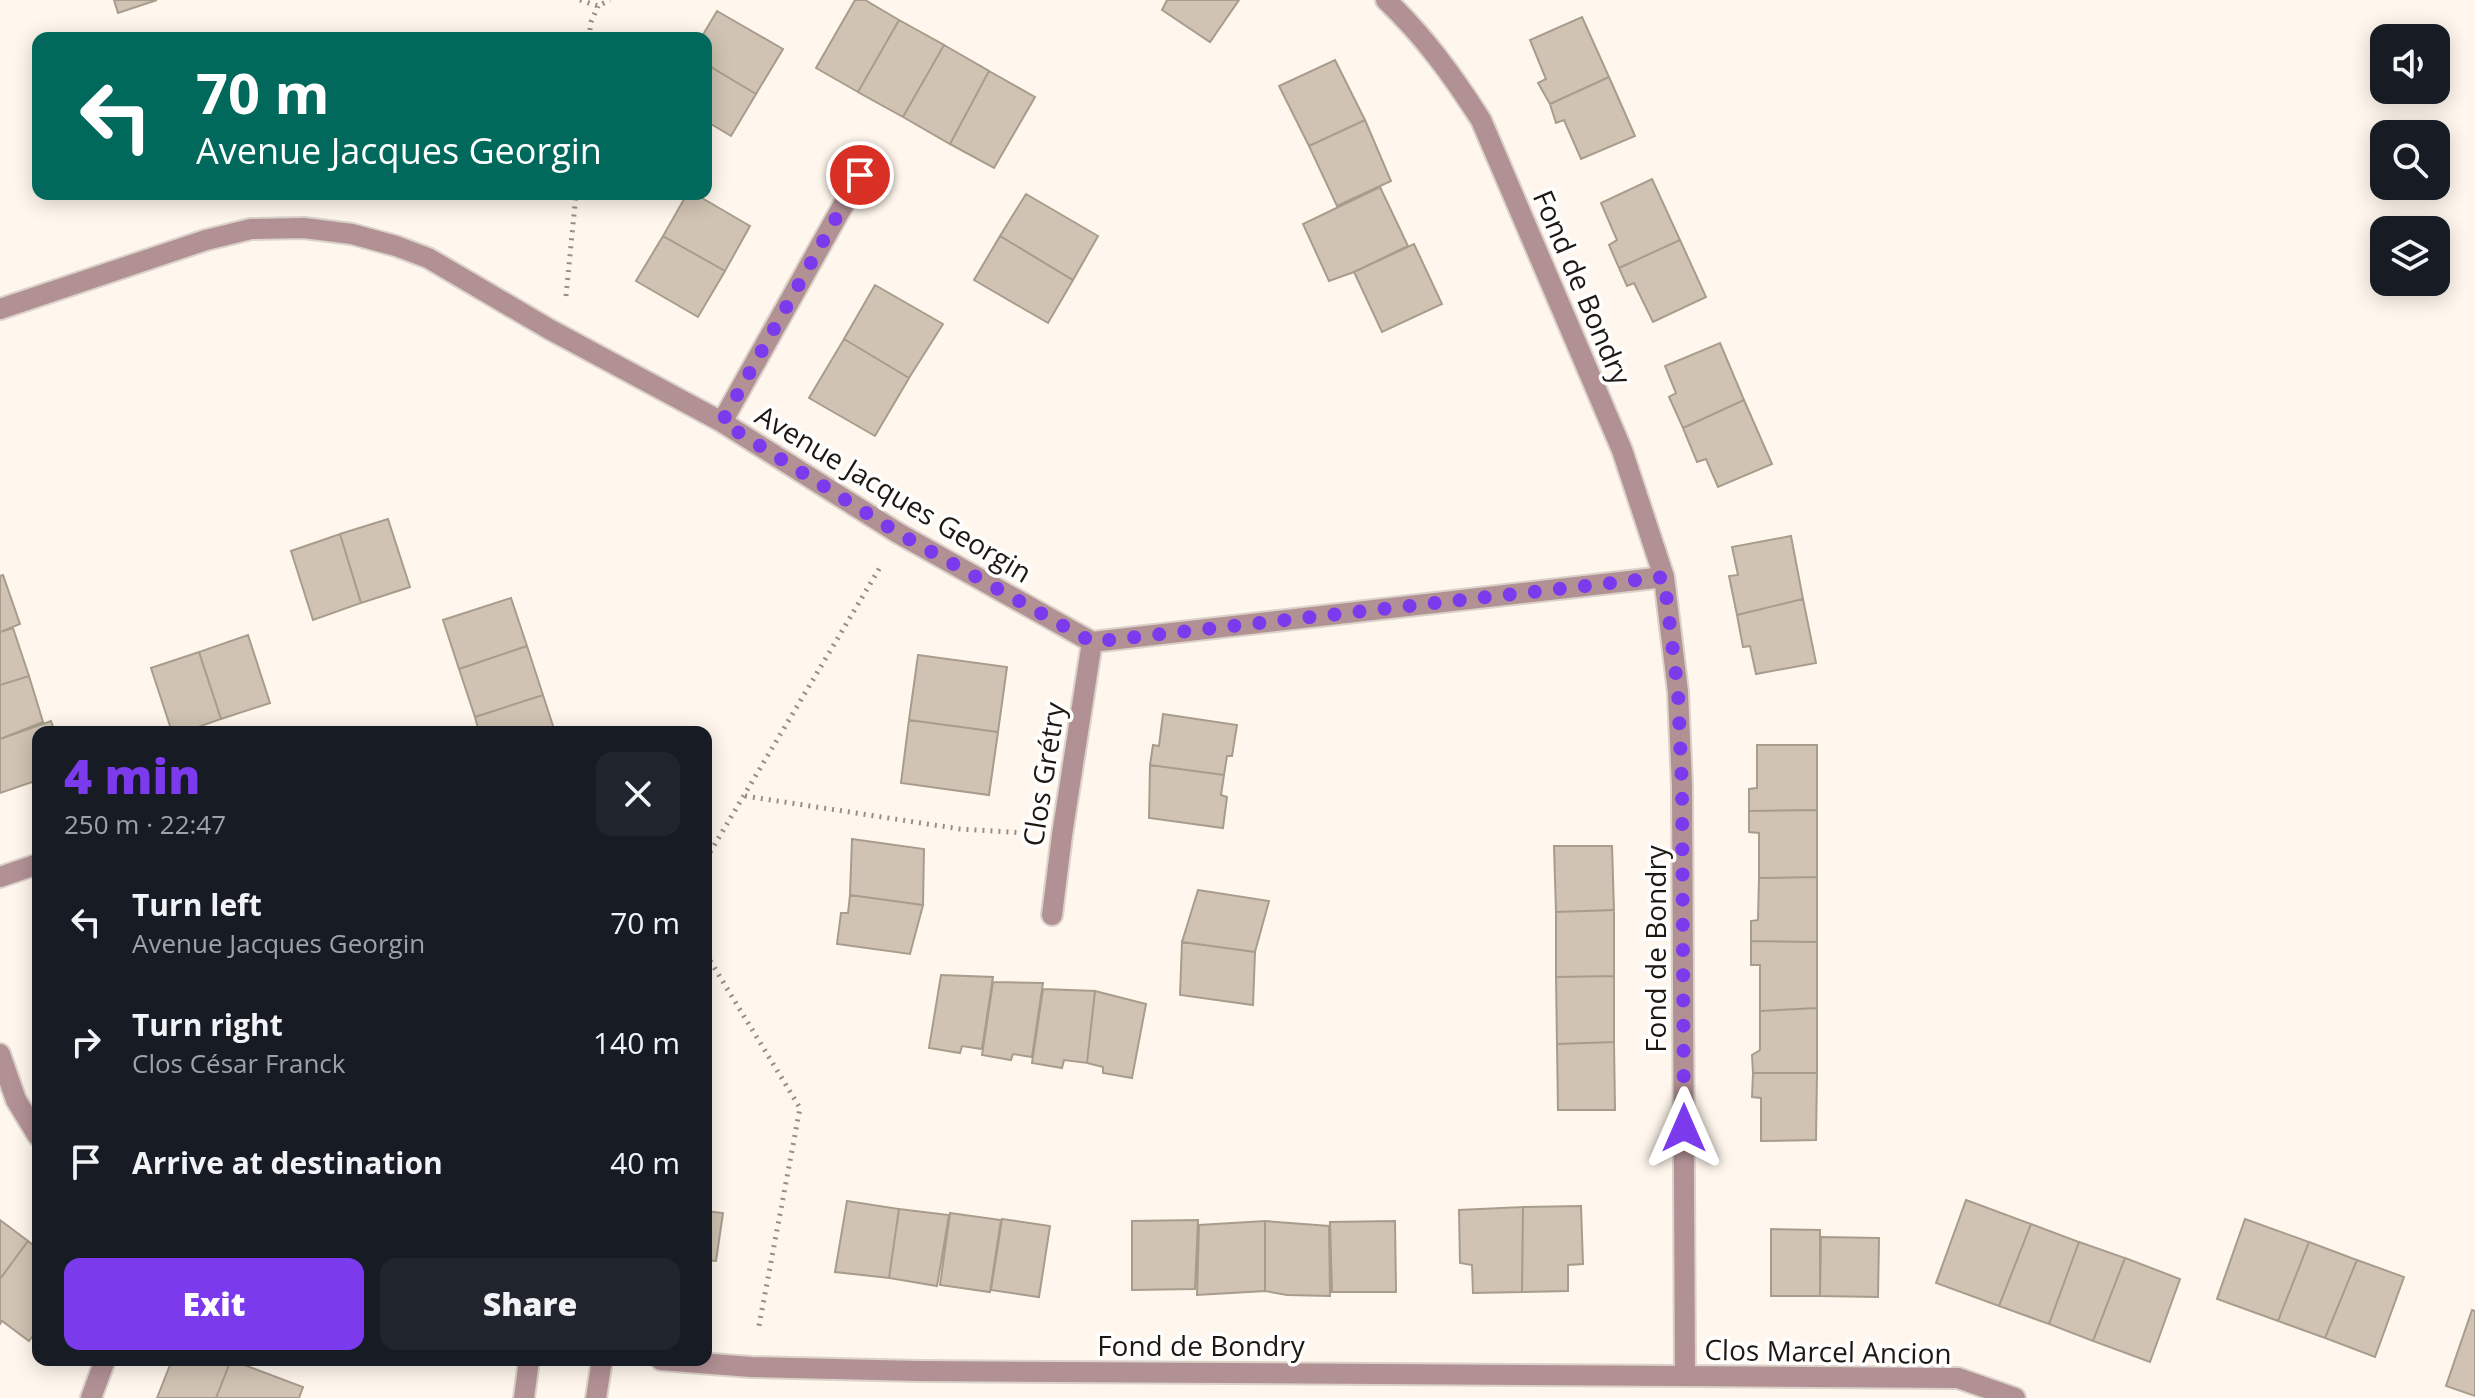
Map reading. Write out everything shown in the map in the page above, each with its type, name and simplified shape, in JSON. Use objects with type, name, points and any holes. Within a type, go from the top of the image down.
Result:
[{"type":"street","name":"Fond de Bondry","points":[[712,1364],[1097,1373],[1685,1376],[1682,787],[1678,692],[1664,577],[1622,450],[1481,120],[1453,76],[1416,28],[1386,0]]},
{"type":"street","points":[[722,422],[860,175]]},
{"type":"street","name":"Avenue Jacques Georgin","points":[[0,309],[206,240],[251,229],[304,228],[352,234],[428,258],[549,329],[722,422],[898,533],[1092,642]]},
{"type":"street","points":[[1092,642],[1664,577]]},
{"type":"street","name":"Clos Grétry","points":[[1052,915],[1092,642]]},
{"type":"street","points":[[0,877],[32,866]]},
{"type":"street","points":[[0,1054],[16,1100],[32,1126]]},
{"type":"street","points":[[91,1398],[103,1366]]},
{"type":"street","points":[[524,1398],[528,1366]]},
{"type":"street","points":[[596,1398],[601,1366]]},
{"type":"street","name":"Clos Marcel Ancion","points":[[1685,1376],[1958,1378],[2015,1398]]},
{"type":"path","points":[[580,0],[598,6]]},
{"type":"path","points":[[590,32],[598,6],[610,0]]},
{"type":"path","points":[[549,329],[566,295],[575,200]]},
{"type":"path","points":[[712,849],[898,533]]},
{"type":"path","points":[[745,796],[960,829],[1062,835]]},
{"type":"path","points":[[712,964],[800,1108],[751,1367]]},
{"type":"building","points":[[114,0],[157,0],[118,13]]},
{"type":"building","points":[[855,0],[865,0],[899,20],[858,92],[816,68]]},
{"type":"building","points":[[1167,0],[1239,0],[1210,42],[1162,10]]},
{"type":"building","points":[[717,11],[783,49],[756,94],[712,68],[712,32],[705,32]]},
{"type":"building","points":[[1582,17],[1609,77],[1550,104],[1538,83],[1546,79],[1530,40]]},
{"type":"building","points":[[899,20],[944,45],[903,117],[858,92]]},
{"type":"building","points":[[944,45],[989,71],[950,144],[903,117]]},
{"type":"building","points":[[1335,60],[1365,120],[1309,146],[1279,86]]},
{"type":"building","points":[[712,68],[756,94],[731,136],[712,125]]},
{"type":"building","points":[[989,71],[1035,97],[994,168],[950,144]]},
{"type":"building","points":[[1609,77],[1635,136],[1581,159],[1564,120],[1556,123],[1550,104]]},
{"type":"building","points":[[1365,120],[1391,181],[1337,206],[1309,146]]},
{"type":"building","points":[[1652,179],[1680,240],[1619,268],[1609,245],[1617,240],[1601,203]]},
{"type":"building","points":[[1380,187],[1408,246],[1329,281],[1303,224]]},
{"type":"building","points":[[1026,194],[1098,236],[1073,280],[1000,236]]},
{"type":"building","points":[[684,200],[705,200],[750,226],[725,271],[663,236]]},
{"type":"building","points":[[663,236],[725,271],[698,317],[636,281]]},
{"type":"building","points":[[1000,236],[1073,280],[1048,323],[974,280]]},
{"type":"building","points":[[1680,240],[1706,297],[1653,322],[1634,283],[1627,286],[1619,268]]},
{"type":"building","points":[[1414,244],[1442,304],[1382,332],[1354,272]]},
{"type":"building","points":[[875,285],[943,324],[909,378],[844,339]]},
{"type":"building","points":[[844,339],[909,378],[875,436],[809,398]]},
{"type":"building","points":[[1720,343],[1744,400],[1683,428],[1669,397],[1676,393],[1665,366]]},
{"type":"building","points":[[1744,400],[1772,464],[1718,487],[1706,459],[1697,462],[1683,428]]},
{"type":"building","points":[[388,519],[410,587],[361,603],[340,534]]},
{"type":"building","points":[[340,534],[361,603],[313,620],[291,551]]},
{"type":"building","points":[[1791,536],[1803,599],[1737,615],[1729,576],[1738,575],[1732,547]]},
{"type":"building","points":[[3,575],[20,624],[0,632],[0,576]]},
{"type":"building","points":[[511,598],[527,646],[459,669],[443,620]]},
{"type":"building","points":[[1803,599],[1816,663],[1756,674],[1750,646],[1743,647],[1737,615]]},
{"type":"building","points":[[13,628],[29,676],[0,685],[0,632]]},
{"type":"building","points":[[248,635],[270,703],[221,719],[199,652]]},
{"type":"building","points":[[527,646],[543,695],[475,717],[459,669]]},
{"type":"building","points":[[199,652],[221,719],[201,726],[170,726],[151,668]]},
{"type":"building","points":[[918,655],[1007,667],[998,732],[909,720]]},
{"type":"building","points":[[29,676],[43,722],[0,739],[0,685]]},
{"type":"building","points":[[543,695],[553,726],[477,726],[475,717]]},
{"type":"building","points":[[1163,714],[1237,725],[1232,756],[1227,756],[1224,775],[1150,765],[1153,745],[1159,746]]},
{"type":"building","points":[[909,720],[998,732],[989,795],[901,783]]},
{"type":"building","points":[[32,728],[32,782],[0,793],[0,739]]},
{"type":"building","points":[[1757,745],[1817,745],[1817,810],[1749,811],[1749,789],[1757,788]]},
{"type":"building","points":[[1150,765],[1224,775],[1221,795],[1227,797],[1223,828],[1149,818]]},
{"type":"building","points":[[1817,810],[1817,877],[1759,878],[1759,833],[1749,832],[1749,811]]},
{"type":"building","points":[[852,839],[924,849],[923,905],[850,895]]},
{"type":"building","points":[[1554,846],[1612,846],[1614,910],[1556,912]]},
{"type":"building","points":[[1817,877],[1817,942],[1751,941],[1751,921],[1758,920],[1759,878]]},
{"type":"building","points":[[1198,890],[1269,901],[1255,952],[1182,942]]},
{"type":"building","points":[[850,895],[923,905],[910,954],[837,944],[841,913],[848,913]]},
{"type":"building","points":[[1614,910],[1614,976],[1556,977],[1556,912]]},
{"type":"building","points":[[1751,941],[1817,942],[1817,1008],[1760,1011],[1760,965],[1751,965]]},
{"type":"building","points":[[1182,942],[1255,952],[1253,1005],[1180,995]]},
{"type":"building","points":[[941,975],[993,977],[982,1049],[962,1046],[960,1053],[929,1048]]},
{"type":"building","points":[[1614,976],[1614,1042],[1557,1044],[1556,977]]},
{"type":"building","points":[[993,982],[1043,983],[1032,1057],[1013,1054],[1011,1060],[982,1055]]},
{"type":"building","points":[[1043,989],[1095,991],[1087,1063],[1064,1060],[1062,1068],[1032,1063]]},
{"type":"building","points":[[1095,991],[1146,1004],[1132,1078],[1103,1073],[1103,1067],[1087,1063]]},
{"type":"building","points":[[1817,1008],[1817,1073],[1753,1073],[1752,1055],[1760,1050],[1760,1011]]},
{"type":"building","points":[[1614,1042],[1615,1110],[1558,1110],[1557,1044]]},
{"type":"building","points":[[1753,1073],[1817,1073],[1816,1140],[1761,1141],[1761,1098],[1752,1097]]},
{"type":"building","points":[[1966,1200],[2031,1224],[1999,1306],[1936,1283]]},
{"type":"building","points":[[847,1201],[899,1209],[889,1278],[835,1272]]},
{"type":"building","points":[[1581,1206],[1583,1264],[1568,1265],[1568,1291],[1522,1292],[1523,1207]]},
{"type":"building","points":[[1523,1207],[1522,1292],[1473,1293],[1472,1265],[1460,1263],[1459,1210]]},
{"type":"building","points":[[899,1209],[949,1215],[937,1286],[889,1278]]},
{"type":"building","points":[[712,1212],[723,1213],[716,1261],[712,1261]]},
{"type":"building","points":[[950,1213],[1001,1220],[990,1292],[940,1285]]},
{"type":"building","points":[[1002,1219],[1050,1226],[1039,1297],[991,1290]]},
{"type":"building","points":[[2245,1219],[2309,1242],[2278,1321],[2217,1299]]},
{"type":"building","points":[[0,1220],[28,1241],[0,1279]]},
{"type":"building","points":[[1198,1220],[1195,1289],[1132,1290],[1132,1221]]},
{"type":"building","points":[[1265,1221],[1265,1291],[1197,1295],[1199,1225]]},
{"type":"building","points":[[1265,1221],[1329,1226],[1330,1296],[1265,1291]]},
{"type":"building","points":[[1395,1221],[1396,1292],[1332,1292],[1330,1222]]},
{"type":"building","points":[[2031,1224],[2079,1242],[2049,1324],[1999,1306]]},
{"type":"building","points":[[1771,1229],[1820,1230],[1820,1296],[1771,1296]]},
{"type":"building","points":[[1821,1237],[1879,1238],[1878,1297],[1820,1296]]},
{"type":"building","points":[[28,1241],[32,1244],[32,1337],[29,1341],[2,1321],[0,1324],[0,1279]]},
{"type":"building","points":[[2079,1242],[2125,1258],[2093,1341],[2049,1324]]},
{"type":"building","points":[[2309,1242],[2357,1260],[2325,1338],[2278,1321]]},
{"type":"building","points":[[2125,1258],[2180,1279],[2150,1362],[2093,1341]]},
{"type":"building","points":[[2357,1260],[2404,1277],[2375,1357],[2325,1338]]},
{"type":"building","points":[[2472,1310],[2475,1311],[2475,1396],[2446,1386]]},
{"type":"building","points":[[170,1366],[229,1366],[216,1398],[157,1398]]},
{"type":"building","points":[[229,1366],[247,1366],[303,1387],[299,1398],[216,1398]]},
{"type":"route","points":[[860,175],[722,422],[898,533],[1092,642],[1664,577],[1678,692],[1682,787],[1684,1128]]}]
